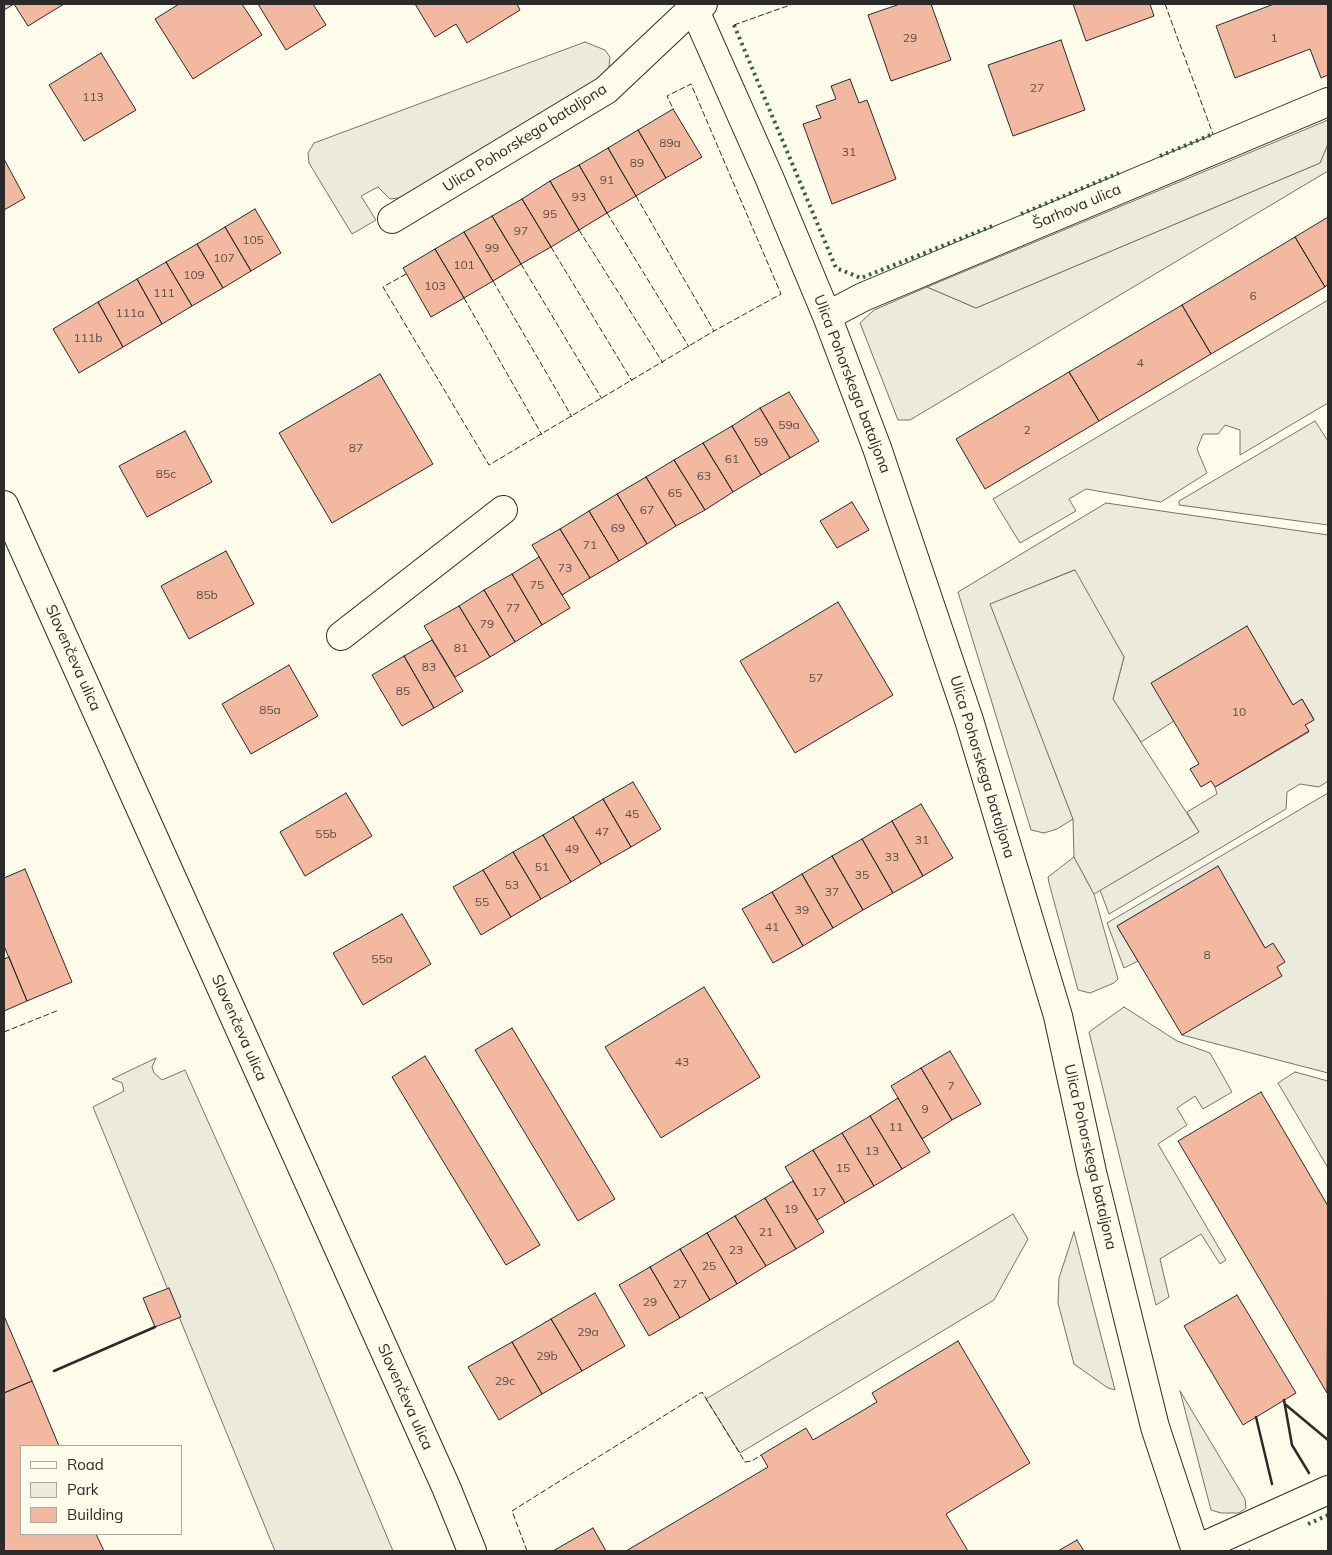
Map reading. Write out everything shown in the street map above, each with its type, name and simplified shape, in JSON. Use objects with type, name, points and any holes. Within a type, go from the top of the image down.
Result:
[{"type":"street","name":"Ulica Pohorskega bataljona","points":[[392,219],[606,90],[696,5],[827,316],[876,444],[966,711],[1058,1016],[1092,1172],[1155,1427],[1196,1550]]},
{"type":"street","name":"Šarhova ulica","points":[[827,316],[863,296],[1328,102]]},
{"type":"street","name":"Slovenčeva ulica","points":[[4,505],[446,1487],[472,1551]]},
{"type":"street","points":[[342,636],[503,510]]},
{"type":"street","points":[[1196,1550],[1328,1490]]},
{"type":"green space","points":[[585,42],[605,50],[610,57],[609,67],[594,83],[399,198],[390,199],[378,187],[361,196],[376,220],[352,234],[309,163],[308,153],[314,143]]},
{"type":"green space","points":[[1328,144],[1328,171],[910,420],[898,420],[860,323],[874,310],[927,287],[976,308],[1320,163]]},
{"type":"green space","points":[[1328,300],[1328,403],[1240,455],[1240,430],[1225,425],[1218,434],[1203,434],[1197,449],[1207,473],[1161,502],[1086,489],[1069,499],[1076,511],[1020,543],[993,499]]},
{"type":"green space","points":[[1315,421],[1328,441],[1328,525],[1179,505],[1179,501]]},
{"type":"green space","points":[[1106,503],[1328,535],[1328,781],[1319,787],[1300,784],[1287,792],[1286,809],[1109,914],[1100,890],[1199,832],[1187,812],[1217,794],[1215,787],[1309,732],[1305,725],[1314,719],[1302,699],[1293,705],[1247,627],[1174,721],[1141,742],[1113,699],[1124,657],[1074,570],[991,604],[1073,819],[1057,829],[1044,833],[1031,830],[958,592]]},
{"type":"green space","points":[[1328,793],[1328,1073],[1182,1035],[1265,948],[1218,867],[1117,926],[1138,961],[1124,968],[1107,923]]},
{"type":"green space","points":[[1074,857],[1094,894],[1118,979],[1114,983],[1090,993],[1078,990],[1048,877]]},
{"type":"green space","points":[[1124,1007],[1177,1041],[1210,1053],[1232,1092],[1203,1109],[1195,1096],[1177,1108],[1187,1125],[1158,1144],[1226,1260],[1220,1264],[1201,1234],[1160,1259],[1169,1297],[1156,1305],[1089,1032]]},
{"type":"green space","points":[[1295,1072],[1328,1081],[1328,1168],[1278,1083]]},
{"type":"green space","points":[[1074,1232],[1115,1390],[1108,1388],[1074,1364],[1058,1303],[1059,1278]]},
{"type":"green space","points":[[1180,1391],[1245,1499],[1246,1508],[1239,1513],[1221,1513],[1211,1510]]},
{"type":"shaded area","points":[[1328,120],[1328,144],[1320,163],[976,308],[927,287]]},
{"type":"shaded area","points":[[1075,570],[1124,657],[1113,699],[1199,832],[1094,894],[1074,857],[1073,819],[990,604]]},
{"type":"shaded area","points":[[156,1058],[152,1067],[154,1073],[162,1080],[185,1070],[277,1275],[393,1551],[275,1551],[93,1107],[124,1091],[122,1083],[112,1079]]},
{"type":"shaded area","points":[[1013,1214],[1028,1239],[994,1300],[740,1453],[706,1399]]},
{"type":"building","points":[[4,4],[14,4],[4,10]]},
{"type":"building","points":[[14,4],[64,4],[28,26]]},
{"type":"building","points":[[179,4],[242,4],[262,35],[193,79],[155,19]]},
{"type":"building","points":[[258,4],[313,4],[326,25],[286,50]]},
{"type":"building","points":[[415,4],[517,4],[520,10],[467,43],[456,24],[435,37]]},
{"type":"building","points":[[900,4],[931,4],[951,60],[891,81],[868,15]]},
{"type":"building","points":[[1073,4],[1150,4],[1154,16],[1086,41]]},
{"type":"building","points":[[1274,4],[1328,4],[1328,75],[1321,78],[1310,49],[1235,78],[1216,26]]},
{"type":"building","points":[[1061,40],[1085,110],[1013,136],[988,65]]},
{"type":"building","points":[[101,53],[136,110],[84,141],[49,85]]},
{"type":"building","points":[[850,79],[859,103],[867,100],[896,179],[832,204],[803,124],[821,118],[816,106],[836,99],[831,86]]},
{"type":"building","points":[[673,109],[702,157],[666,178],[638,130]]},
{"type":"building","points":[[638,130],[666,178],[636,196],[608,148]]},
{"type":"building","points":[[608,148],[636,196],[607,213],[579,165]]},
{"type":"building","points":[[4,159],[25,198],[4,210]]},
{"type":"building","points":[[579,165],[607,213],[579,230],[550,181]]},
{"type":"building","points":[[550,181],[579,230],[551,247],[522,199]]},
{"type":"building","points":[[522,199],[551,247],[521,264],[492,216]]},
{"type":"building","points":[[255,209],[281,253],[251,271],[225,227]]},
{"type":"building","points":[[492,216],[521,264],[493,281],[464,232]]},
{"type":"building","points":[[1328,217],[1328,284],[1325,287],[1295,237]]},
{"type":"building","points":[[225,227],[251,271],[223,288],[197,244]]},
{"type":"building","points":[[464,232],[493,281],[464,298],[435,249]]},
{"type":"building","points":[[1295,237],[1325,287],[1211,354],[1182,305]]},
{"type":"building","points":[[197,244],[223,288],[192,306],[166,262]]},
{"type":"building","points":[[435,249],[464,298],[431,317],[403,268]]},
{"type":"building","points":[[166,262],[192,306],[162,324],[137,279]]},
{"type":"building","points":[[137,279],[162,324],[123,347],[98,302]]},
{"type":"building","points":[[98,302],[123,347],[79,373],[53,329]]},
{"type":"building","points":[[1182,305],[1211,354],[1099,421],[1069,372]]},
{"type":"building","points":[[1069,372],[1099,421],[985,489],[956,439]]},
{"type":"building","points":[[380,374],[433,464],[332,523],[279,433]]},
{"type":"building","points":[[789,392],[819,441],[790,458],[760,408]]},
{"type":"building","points":[[760,408],[790,458],[761,475],[732,426]]},
{"type":"building","points":[[732,426],[761,475],[733,492],[703,443]]},
{"type":"building","points":[[185,431],[212,482],[147,517],[119,466]]},
{"type":"building","points":[[703,443],[733,492],[705,510],[674,460]]},
{"type":"building","points":[[674,460],[705,510],[676,526],[646,477]]},
{"type":"building","points":[[646,477],[676,526],[647,544],[617,494]]},
{"type":"building","points":[[617,494],[647,544],[619,561],[589,511]]},
{"type":"building","points":[[852,502],[869,530],[837,548],[820,521]]},
{"type":"building","points":[[589,511],[619,561],[590,578],[560,529]]},
{"type":"building","points":[[560,529],[590,578],[562,595],[532,545]]},
{"type":"building","points":[[226,551],[254,604],[189,639],[161,586]]},
{"type":"building","points":[[539,557],[570,608],[542,625],[512,574]]},
{"type":"building","points":[[512,574],[542,625],[515,642],[484,590]]},
{"type":"building","points":[[484,590],[515,642],[490,657],[459,606]]},
{"type":"building","points":[[838,602],[893,695],[795,753],[740,661]]},
{"type":"building","points":[[459,606],[490,657],[455,677],[424,626]]},
{"type":"building","points":[[1247,626],[1293,705],[1302,699],[1314,720],[1305,725],[1309,731],[1215,787],[1211,781],[1201,787],[1190,769],[1199,764],[1151,683]]},
{"type":"building","points":[[432,640],[463,691],[434,708],[404,656]]},
{"type":"building","points":[[404,656],[434,708],[402,726],[372,675]]},
{"type":"building","points":[[289,665],[318,716],[251,754],[222,704]]},
{"type":"building","points":[[633,782],[661,829],[631,847],[603,799]]},
{"type":"building","points":[[346,793],[372,836],[305,876],[280,832]]},
{"type":"building","points":[[603,799],[631,847],[601,864],[573,817]]},
{"type":"building","points":[[921,804],[953,858],[923,876],[892,821]]},
{"type":"building","points":[[573,817],[601,864],[571,882],[543,835]]},
{"type":"building","points":[[892,821],[923,876],[893,893],[862,839]]},
{"type":"building","points":[[543,835],[571,882],[541,899],[513,852]]},
{"type":"building","points":[[862,839],[893,893],[863,910],[832,856]]},
{"type":"building","points":[[513,852],[541,899],[511,917],[483,870]]},
{"type":"building","points":[[832,856],[863,910],[833,928],[802,874]]},
{"type":"building","points":[[1218,866],[1265,948],[1273,943],[1285,962],[1277,967],[1282,976],[1182,1035],[1117,926]]},
{"type":"building","points":[[25,869],[72,982],[27,1001],[4,946],[4,878]]},
{"type":"building","points":[[483,870],[511,917],[481,935],[453,887]]},
{"type":"building","points":[[802,874],[833,928],[803,946],[772,892]]},
{"type":"building","points":[[772,892],[803,946],[773,963],[742,909]]},
{"type":"building","points":[[402,914],[431,964],[363,1005],[333,953]]},
{"type":"building","points":[[9,957],[27,1001],[4,1011],[4,959]]},
{"type":"building","points":[[704,987],[760,1077],[661,1138],[605,1047]]},
{"type":"building","points":[[512,1028],[615,1199],[578,1221],[475,1050]]},
{"type":"building","points":[[950,1051],[981,1104],[952,1120],[921,1068]]},
{"type":"building","points":[[425,1056],[540,1245],[506,1265],[392,1077]]},
{"type":"building","points":[[921,1068],[952,1120],[922,1139],[891,1086]]},
{"type":"building","points":[[1261,1092],[1328,1206],[1327,1393],[1178,1141]]},
{"type":"building","points":[[898,1098],[930,1152],[902,1169],[870,1116]]},
{"type":"building","points":[[870,1116],[902,1169],[874,1186],[842,1133]]},
{"type":"building","points":[[842,1133],[874,1186],[845,1203],[813,1150]]},
{"type":"building","points":[[813,1150],[845,1203],[817,1220],[785,1167]]},
{"type":"building","points":[[793,1181],[824,1232],[796,1249],[765,1198]]},
{"type":"building","points":[[765,1198],[796,1249],[766,1266],[735,1216]]},
{"type":"building","points":[[735,1216],[766,1266],[737,1284],[707,1233]]},
{"type":"building","points":[[707,1233],[737,1284],[710,1300],[680,1249]]},
{"type":"building","points":[[680,1249],[710,1300],[680,1318],[650,1267]]},
{"type":"building","points":[[650,1267],[680,1318],[649,1336],[619,1285]]},
{"type":"building","points":[[169,1288],[181,1317],[155,1327],[143,1298]]},
{"type":"building","points":[[595,1293],[625,1346],[582,1371],[551,1319]]},
{"type":"building","points":[[1237,1295],[1296,1393],[1243,1425],[1184,1326]]},
{"type":"building","points":[[4,1316],[32,1381],[4,1393]]},
{"type":"building","points":[[551,1319],[582,1371],[542,1394],[512,1342]]},
{"type":"building","points":[[958,1341],[1030,1463],[946,1514],[968,1551],[626,1551],[768,1467],[761,1455],[806,1428],[813,1440],[877,1402],[872,1393]]},
{"type":"building","points":[[512,1342],[542,1394],[499,1420],[468,1367]]},
{"type":"building","points":[[32,1381],[59,1445],[20,1445],[20,1535],[96,1535],[104,1551],[4,1551],[4,1393]]},
{"type":"building","points":[[593,1528],[606,1551],[553,1551]]},
{"type":"building","points":[[1077,1540],[1084,1551],[1058,1551]]},
{"type":"hedge","points":[[734,25],[836,268],[861,278],[995,225]]},
{"type":"hedge","points":[[1160,156],[1213,134]]},
{"type":"hedge","points":[[1021,214],[1119,173]]},
{"type":"hedge","points":[[1308,1524],[1328,1515]]},
{"type":"fence","points":[[734,25],[793,4]]},
{"type":"fence","points":[[1165,4],[1213,134]]},
{"type":"fence","points":[[406,274],[383,287],[489,465],[714,331],[781,294],[691,84],[667,96],[673,109]]},
{"type":"fence","points":[[636,196],[714,331]]},
{"type":"fence","points":[[607,213],[689,347]]},
{"type":"fence","points":[[579,230],[663,363]]},
{"type":"fence","points":[[551,247],[632,381]]},
{"type":"fence","points":[[521,264],[602,399]]},
{"type":"fence","points":[[493,281],[572,417]]},
{"type":"fence","points":[[464,298],[542,435]]},
{"type":"fence","points":[[4,1032],[59,1010]]},
{"type":"fence","points":[[527,1551],[512,1511],[702,1392],[745,1462],[752,1461],[761,1455]]},
{"type":"wall","points":[[54,1371],[155,1327]]},
{"type":"wall","points":[[1284,1400],[1292,1445],[1309,1473]]},
{"type":"wall","points":[[1286,1405],[1328,1440]]},
{"type":"wall","points":[[1256,1417],[1272,1484]]}]
